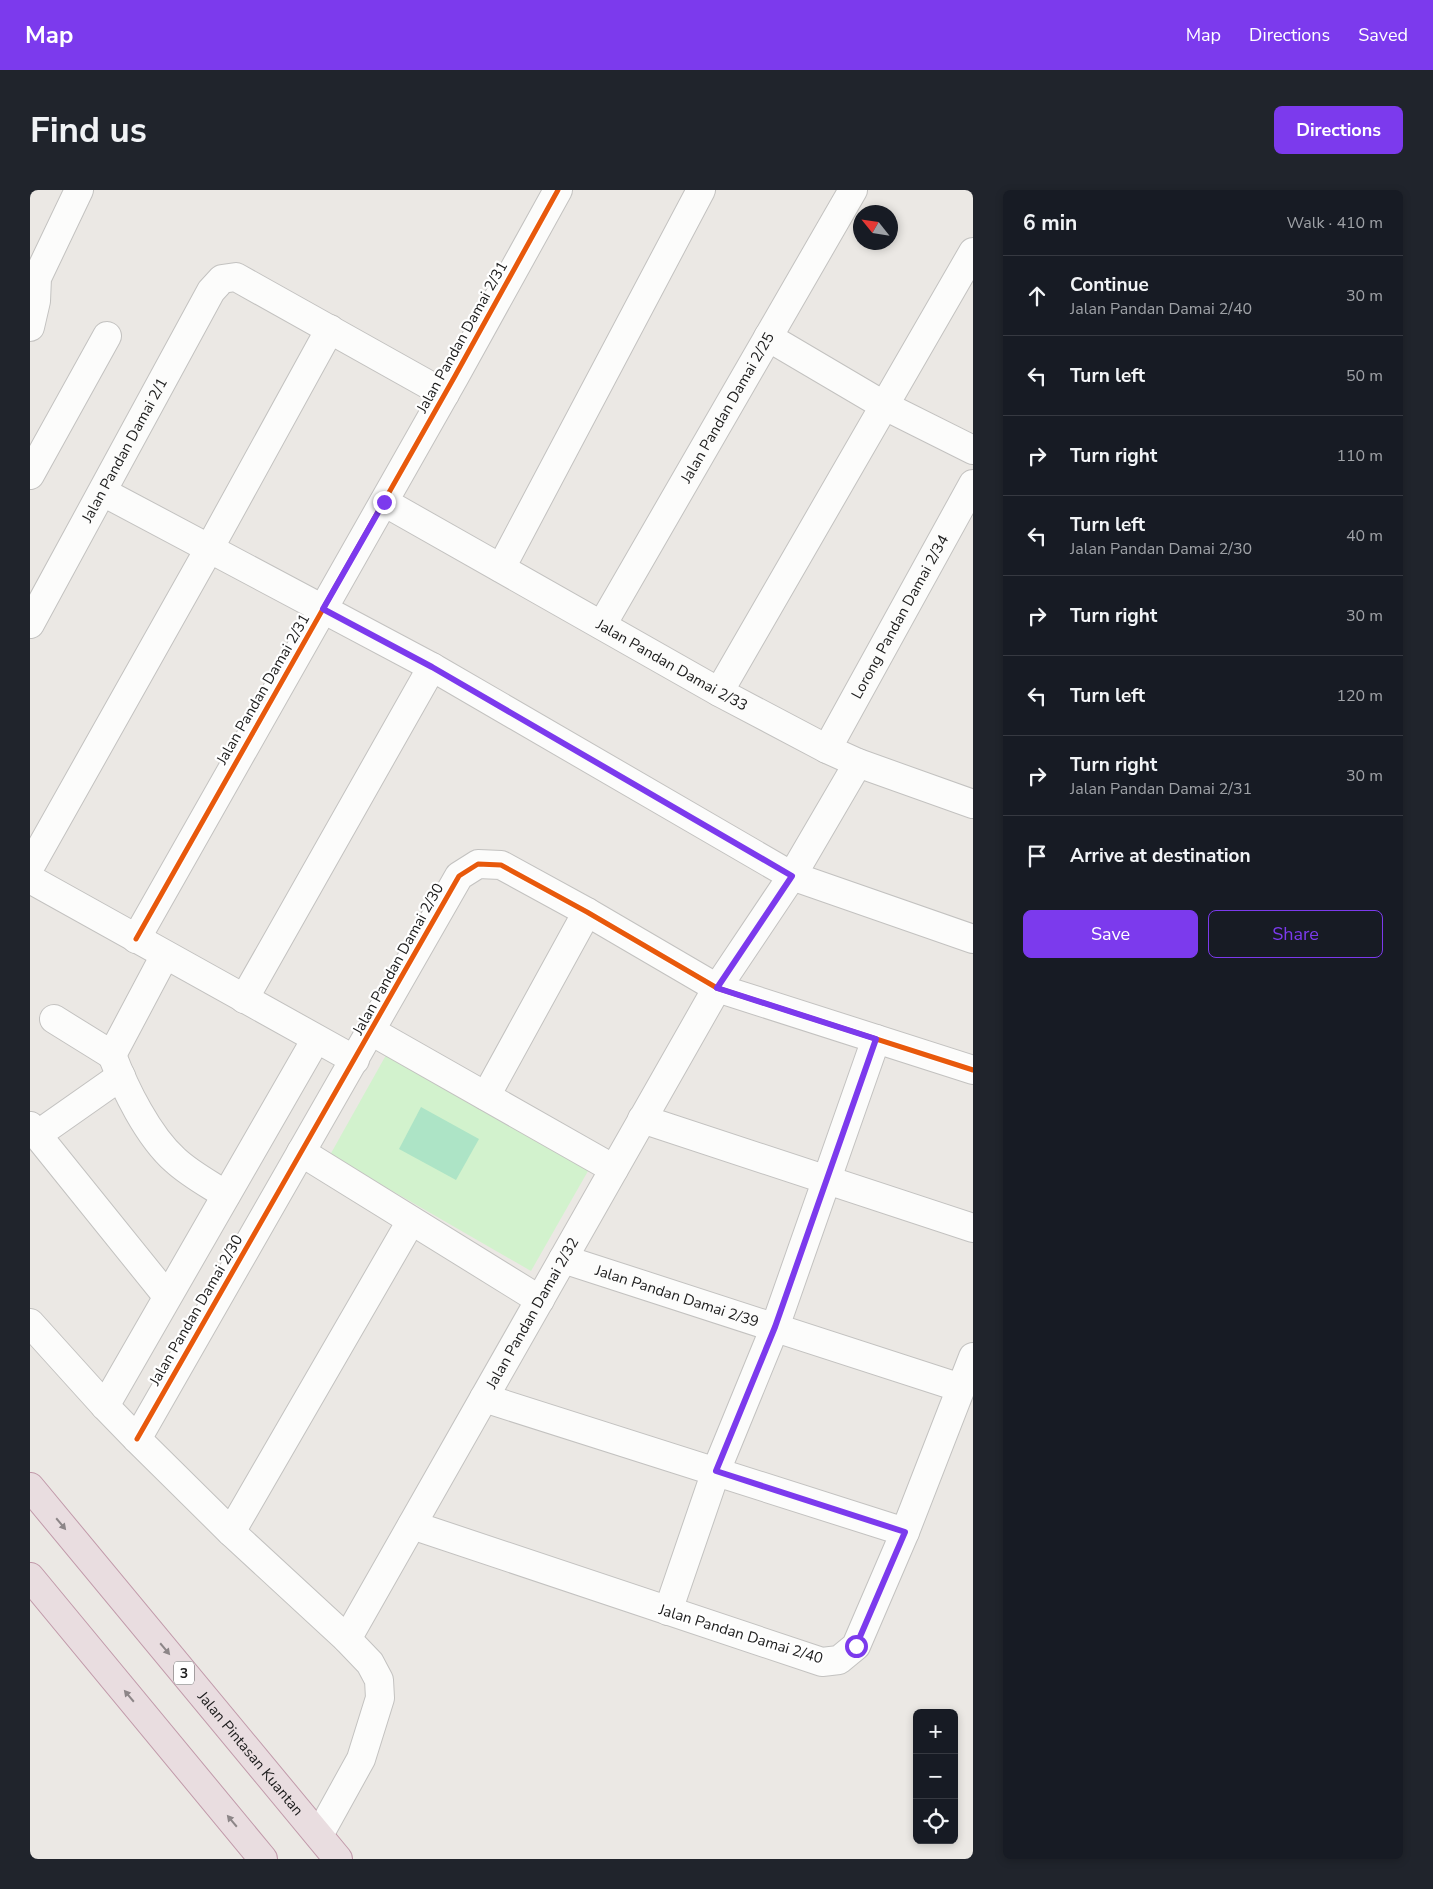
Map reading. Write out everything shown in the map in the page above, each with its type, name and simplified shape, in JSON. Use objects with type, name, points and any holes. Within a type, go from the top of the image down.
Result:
[{"type":"highway","name":"Jalan Pintasan Kuantan","points":[[30,1487],[338,1859]]},
{"type":"highway","points":[[32,1584],[264,1859]]},
{"type":"street","points":[[30,326],[36,301],[33,276],[79,190]]},
{"type":"street","name":"Jalan Pandan Damai 2/31","points":[[136,939],[445,394],[558,190]]},
{"type":"street","points":[[501,568],[701,190]]},
{"type":"street","name":"Jalan Pandan Damai 2/25","points":[[602,625],[853,190]]},
{"type":"street","points":[[720,692],[973,252]]},
{"type":"street","name":"Jalan Pandan Damai 2/1","points":[[30,624],[211,291],[222,279],[236,277],[330,329]]},
{"type":"street","points":[[355,1060],[33,884],[209,549],[330,329],[445,394]]},
{"type":"street","points":[[30,475],[107,336]]},
{"type":"street","points":[[768,337],[885,406],[973,450]]},
{"type":"street","name":"Lorong Pandan Damai 2/34","points":[[827,749],[973,484]]},
{"type":"street","points":[[103,492],[432,667],[792,876],[973,939]]},
{"type":"street","name":"Jalan Pandan Damai 2/33","points":[[384,502],[720,692],[827,749],[858,763],[973,804]]},
{"type":"street","points":[[244,999],[432,667]]},
{"type":"street","name":"Jalan Pandan Damai 2/32","points":[[347,1639],[717,988],[792,876],[858,763]]},
{"type":"street","name":"Jalan Pandan Damai 2/30","points":[[137,1439],[459,876],[478,864],[501,865],[587,912],[717,988],[973,1070]]},
{"type":"street","points":[[486,1096],[587,912]]},
{"type":"street","points":[[165,955],[116,1066],[34,1131],[167,1296]]},
{"type":"street","points":[[54,1019],[116,1066],[159,1144],[187,1169],[226,1195]]},
{"type":"street","points":[[372,1031],[614,1169]]},
{"type":"street","points":[[105,1406],[316,1039]]},
{"type":"street","points":[[668,1611],[716,1471],[775,1327],[876,1039]]},
{"type":"street","points":[[642,1119],[973,1228]]},
{"type":"street","points":[[301,1152],[540,1300]]},
{"type":"street","points":[[231,1532],[411,1221]]},
{"type":"street","name":"Jalan Pandan Damai 2/39","points":[[563,1259],[961,1388]]},
{"type":"street","points":[[30,1324],[137,1439],[231,1532],[347,1639],[370,1663],[379,1680],[380,1698],[361,1759],[318,1835]]},
{"type":"street","name":"Jalan Pandan Damai 2/40","points":[[412,1524],[822,1662],[839,1660],[856,1646],[905,1532],[973,1356]]},
{"type":"street","points":[[484,1398],[905,1532]]},
{"type":"green space","points":[[390,1048],[592,1164],[531,1271],[330,1155]]},
{"type":"green space","points":[[421,1107],[479,1139],[456,1180],[399,1149]]},
{"type":"cycle path","points":[[136,939],[455,376],[558,190]]},
{"type":"cycle path","points":[[137,1439],[459,876],[478,864],[501,865],[587,912],[717,988],[973,1070]]},
{"type":"route","points":[[384,502],[323,609],[432,667],[792,876],[717,988],[876,1039],[775,1327],[716,1471],[905,1532],[856,1646]]}]
